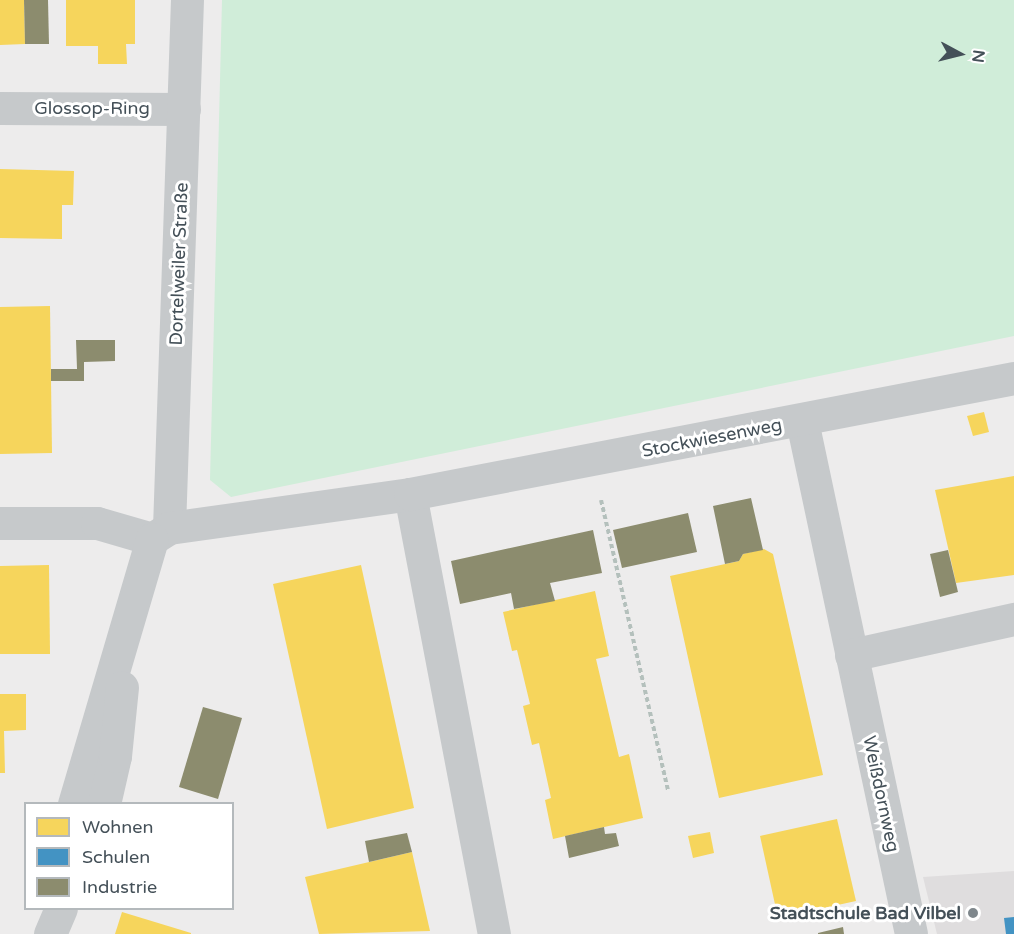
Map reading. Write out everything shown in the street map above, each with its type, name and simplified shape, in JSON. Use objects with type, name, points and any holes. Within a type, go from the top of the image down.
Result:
[{"type":"street","name":"Dortelweiler Straße","points":[[75,802],[125,619],[161,533],[184,108],[187,0]]},
{"type":"street","name":"Glossop-Ring","points":[[0,108],[184,108]]},
{"type":"street","name":"Stockwiesenweg","points":[[161,533],[410,494],[592,461],[1014,378]]},
{"type":"street","name":"Weißdornweg","points":[[802,421],[911,934]]},
{"type":"street","points":[[410,494],[494,934]]},
{"type":"street","points":[[0,523],[97,523],[161,533]]},
{"type":"street","name":"Dortelweiler Straße","points":[[104,802],[121,708],[125,619]]},
{"type":"street","points":[[851,655],[1014,619]]},
{"type":"street","points":[[37,934],[45,910]]},
{"type":"street","points":[[50,934],[61,910]]},
{"type":"path","points":[[592,461],[668,791]]},
{"type":"shaded area","name":"Stadtschule Bad Vilbel","points":[[1014,871],[1014,934],[937,934],[923,877]]},
{"type":"green space","points":[[222,0],[1014,0],[1014,336],[231,497],[210,480]]},
{"type":"building: Wohnen","points":[[0,0],[24,0],[25,44],[0,45]]},
{"type":"building: Wohnen","points":[[66,0],[135,0],[135,44],[126,44],[127,64],[98,64],[98,46],[66,46]]},
{"type":"building: Wohnen","points":[[0,169],[74,171],[73,205],[62,205],[62,239],[0,238]]},
{"type":"building: Wohnen","points":[[50,306],[52,453],[0,454],[0,307]]},
{"type":"building: Wohnen","points":[[984,412],[989,432],[973,436],[967,416]]},
{"type":"building: Wohnen","points":[[1014,476],[1014,575],[956,583],[935,490]]},
{"type":"building: Wohnen","points":[[764,549],[773,554],[823,775],[719,798],[670,576],[739,561],[743,554]]},
{"type":"building: Wohnen","points":[[49,565],[50,654],[0,654],[0,566]]},
{"type":"building: Wohnen","points":[[361,565],[414,808],[327,829],[273,584]]},
{"type":"building: Wohnen","points":[[595,591],[609,656],[596,659],[619,757],[629,754],[643,818],[553,839],[545,800],[551,798],[539,743],[532,745],[523,706],[530,704],[517,650],[512,651],[503,612]]},
{"type":"building: Wohnen","points":[[0,694],[26,694],[26,730],[4,731],[5,773],[0,773]]},
{"type":"building: Wohnen","points":[[837,819],[856,901],[778,918],[760,836]]},
{"type":"building: Wohnen","points":[[710,832],[714,853],[693,858],[688,836]]},
{"type":"building: Wohnen","points":[[412,852],[430,931],[319,934],[305,877]]},
{"type":"building: Wohnen","points":[[122,912],[191,933],[191,934],[115,934]]},
{"type":"building: Schulen","points":[[1014,917],[1014,934],[1006,934],[1004,918]]},
{"type":"building: Industrie","points":[[24,0],[48,0],[49,44],[25,44]]},
{"type":"building: Industrie","points":[[76,340],[115,340],[115,361],[84,362],[84,381],[51,381],[51,369],[77,369]]},
{"type":"building: Industrie","points":[[751,498],[763,550],[743,554],[739,561],[725,564],[713,506]]},
{"type":"building: Industrie","points":[[688,513],[697,552],[622,568],[613,530]]},
{"type":"building: Industrie","points":[[593,530],[602,573],[550,583],[555,601],[514,609],[511,593],[460,604],[451,561]]},
{"type":"building: Industrie","points":[[948,550],[958,592],[940,597],[930,554]]},
{"type":"building: Industrie","points":[[203,707],[242,718],[218,799],[179,787]]},
{"type":"building: Industrie","points":[[604,827],[605,834],[616,833],[619,846],[569,858],[565,836]]},
{"type":"building: Industrie","points":[[407,833],[412,852],[369,862],[365,841]]},
{"type":"building: Industrie","points":[[843,927],[844,934],[818,934],[818,933]]},
{"type":"place","name":"Stadtschule Bad Vilbel","points":[[973,913]]}]
